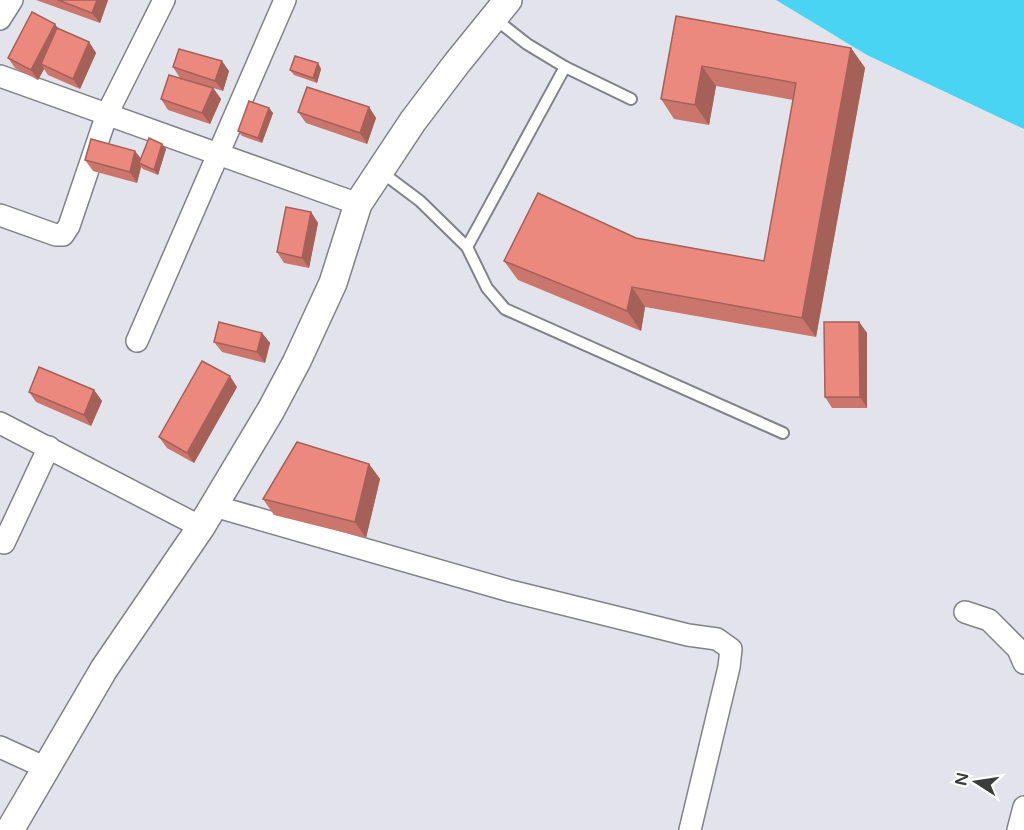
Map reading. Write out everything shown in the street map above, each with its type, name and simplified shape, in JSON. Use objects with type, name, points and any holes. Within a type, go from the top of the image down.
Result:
[{"type":"street","points":[[0,19],[12,0]]},
{"type":"street","points":[[0,214],[56,235],[63,235],[69,226],[107,114],[164,0]]},
{"type":"street","points":[[137,340],[285,0]]},
{"type":"street","points":[[10,830],[104,669],[208,517],[271,410],[297,361],[333,283],[358,204],[413,121],[501,9]]},
{"type":"street","points":[[0,75],[219,152],[358,204]]},
{"type":"street","points":[[0,423],[208,517],[688,635],[717,639],[731,649],[729,667],[690,830]]},
{"type":"street","points":[[4,543],[49,447]]},
{"type":"street","points":[[965,612],[989,620],[1018,649],[1024,663]]},
{"type":"street","points":[[0,747],[46,768]]},
{"type":"street","points":[[1018,830],[1024,807]]},
{"type":"lane","points":[[501,9],[527,44],[566,67],[631,99]]},
{"type":"lane","points":[[466,247],[566,67]]},
{"type":"lane","points":[[380,171],[420,201],[466,247],[487,288],[505,309],[783,433]]},
{"type":"water","points":[[776,0],[1024,0],[1024,129],[867,55]]},
{"type":"building","points":[[58,0],[97,0],[92,13]]},
{"type":"building","points":[[32,12],[55,24],[31,70],[8,58]]},
{"type":"building","points":[[676,16],[851,48],[802,318],[632,287],[627,311],[504,261],[538,193],[636,238],[764,261],[796,83],[702,66],[695,105],[661,99]]},
{"type":"building","points":[[57,28],[89,42],[73,79],[41,64]]},
{"type":"building","points":[[179,49],[222,61],[215,81],[173,67]]},
{"type":"building","points":[[295,56],[318,63],[313,78],[290,70]]},
{"type":"building","points":[[169,75],[213,88],[202,113],[161,99]]},
{"type":"building","points":[[307,87],[369,107],[360,133],[298,112]]},
{"type":"building","points":[[249,101],[269,108],[258,138],[238,131]]},
{"type":"building","points":[[149,138],[162,144],[154,170],[139,163]]},
{"type":"building","points":[[91,139],[135,151],[130,172],[85,160]]},
{"type":"building","points":[[286,207],[311,212],[302,258],[277,252]]},
{"type":"building","points":[[219,322],[262,333],[257,352],[214,342]]},
{"type":"building","points":[[824,322],[859,322],[860,397],[825,397]]},
{"type":"building","points":[[202,361],[230,376],[187,453],[159,437]]},
{"type":"building","points":[[39,367],[94,390],[84,415],[29,392]]},
{"type":"building","points":[[297,442],[369,464],[355,522],[263,499]]}]
